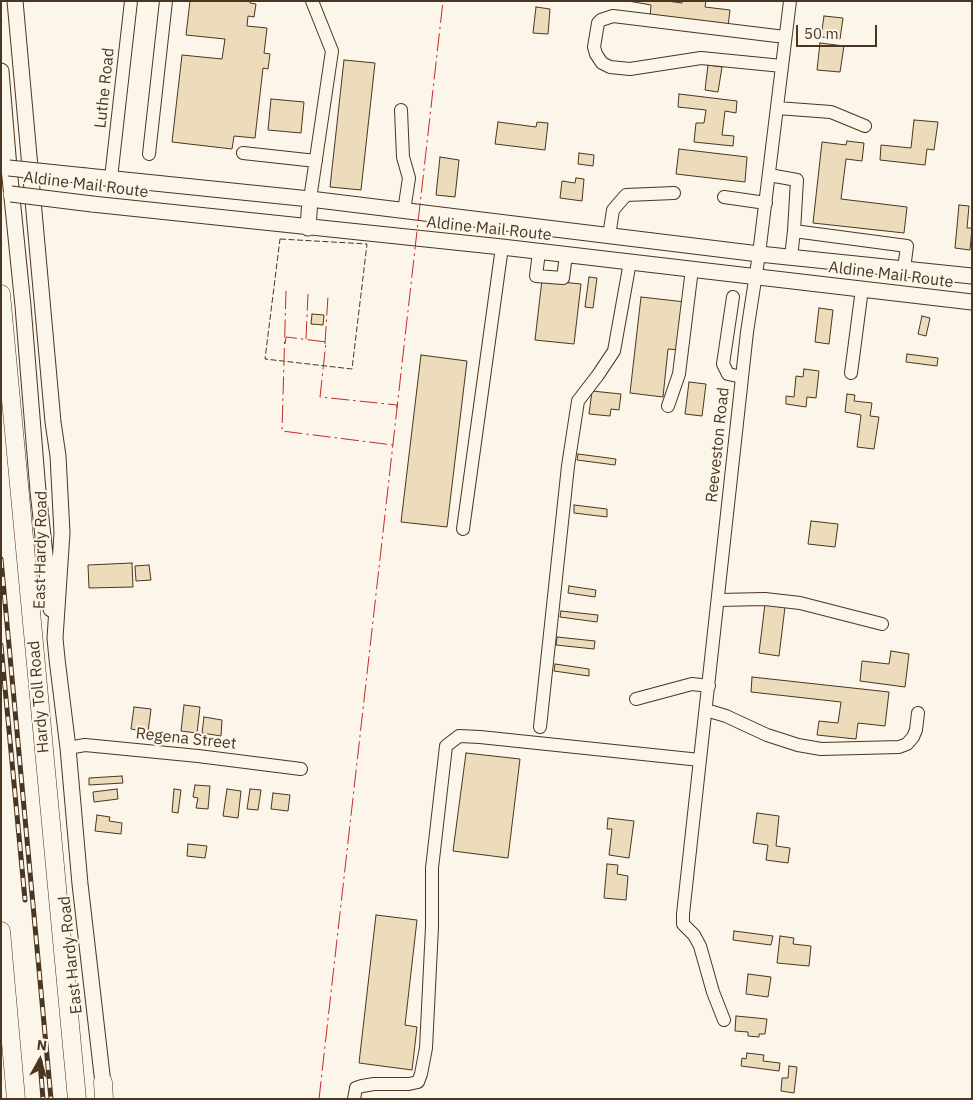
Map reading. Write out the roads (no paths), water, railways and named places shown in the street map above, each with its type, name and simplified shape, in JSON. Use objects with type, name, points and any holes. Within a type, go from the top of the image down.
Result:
[{"type":"highway","name":"Hardy Toll Road","points":[[1,294],[77,1099]]},
{"type":"highway","points":[[1,931],[16,1099]]},
{"type":"main road","name":"East Hardy Road","points":[[15,1],[53,422],[58,456],[62,533],[55,638],[104,1093]]},
{"type":"main road","points":[[1,71],[6,193],[23,306],[46,574],[55,638]]},
{"type":"main road","name":"Aldine Mail Route","points":[[5,168],[310,199],[760,254],[972,276]]},
{"type":"main road","name":"Aldine Mail Route","points":[[6,193],[308,228],[502,247],[972,302]]},
{"type":"main road","points":[[308,228],[310,199]]},
{"type":"main road","points":[[502,247],[506,223]]},
{"type":"street","name":"Luthe Road","points":[[111,178],[131,1]]},
{"type":"street","points":[[149,154],[166,1]]},
{"type":"street","points":[[310,199],[332,51],[312,1]]},
{"type":"street","name":"Reeveston Road","points":[[724,1020],[713,992],[700,946],[694,935],[684,924],[686,893],[742,377],[755,277],[760,254],[790,1]]},
{"type":"street","points":[[782,66],[701,58],[630,70],[610,67],[602,63],[594,47],[598,23],[600,20],[613,16],[785,37]]},
{"type":"street","points":[[777,108],[831,112],[865,126]]},
{"type":"street","points":[[401,110],[402,157],[409,178],[404,211]]},
{"type":"street","points":[[242,153],[316,161]]},
{"type":"street","points":[[769,175],[797,180],[791,257]]},
{"type":"street","points":[[609,236],[613,210],[626,195],[674,193]]},
{"type":"street","points":[[724,197],[766,203]]},
{"type":"street","points":[[794,232],[907,246],[904,269]]},
{"type":"street","points":[[463,529],[502,247]]},
{"type":"street","points":[[539,252],[536,276],[563,278],[566,255]]},
{"type":"street","points":[[540,727],[568,466],[578,401],[598,376],[614,351],[630,262]]},
{"type":"street","points":[[668,406],[679,374],[692,269]]},
{"type":"street","points":[[851,373],[862,289]]},
{"type":"street","points":[[733,297],[723,364],[728,374],[742,377]]},
{"type":"street","points":[[718,600],[765,599],[800,603],[882,624]]},
{"type":"street","points":[[636,699],[692,684],[709,686]]},
{"type":"street","points":[[706,710],[726,716],[767,736],[821,749],[899,747],[906,744],[913,737],[916,730],[918,713]]},
{"type":"street","points":[[354,1099],[356,1088],[374,1084],[409,1084],[418,1082],[422,1074],[426,1048],[432,927],[432,868],[446,746],[459,736],[480,737],[700,760]]},
{"type":"street","name":"Regena Street","points":[[68,748],[85,745],[198,756],[301,769]]},
{"type":"railway","points":[[1,559],[51,1099]]},
{"type":"railway","points":[[1,645],[25,900]]},
{"type":"railway","points":[[40,1061],[43,1099]]}]
